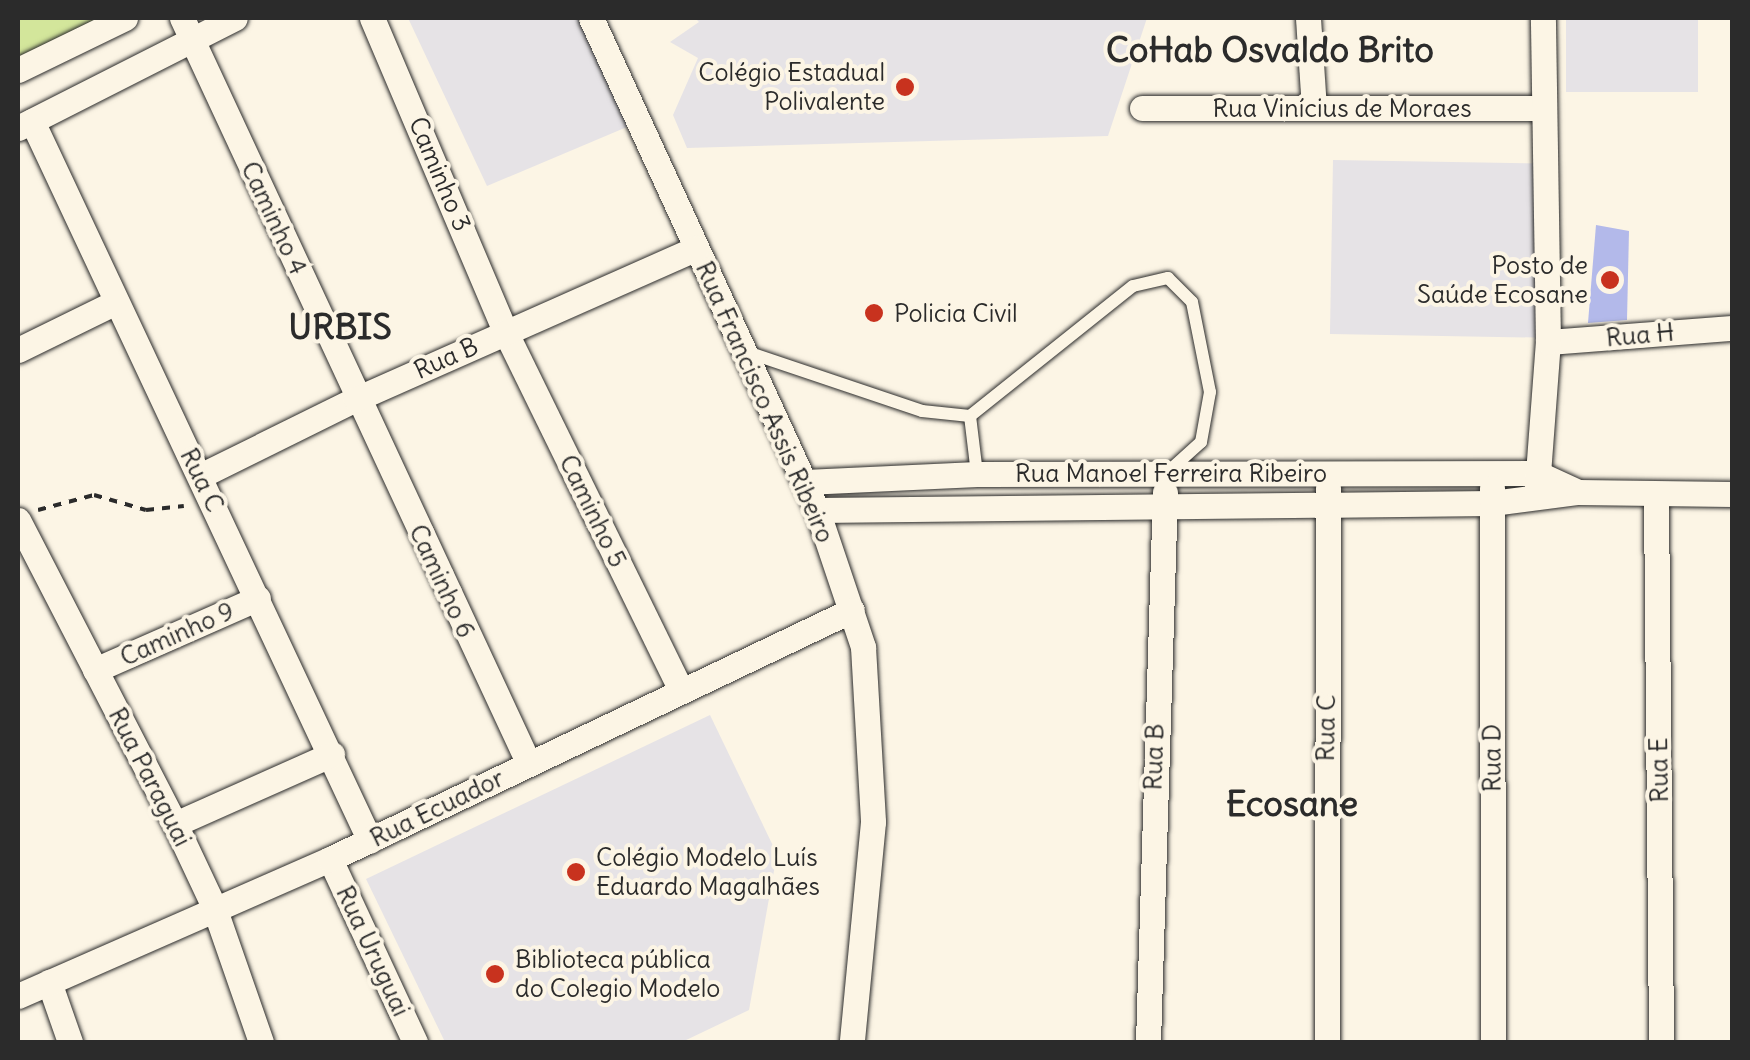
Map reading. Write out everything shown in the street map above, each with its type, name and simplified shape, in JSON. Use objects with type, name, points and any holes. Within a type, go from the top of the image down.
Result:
[{"type":"street","points":[[18,70],[124,18]]},
{"type":"street","points":[[25,125],[187,27],[236,18]]},
{"type":"street","name":"Caminho 3","points":[[372,18],[505,332]]},
{"type":"street","name":"Rua Francisco Assis Ribeiro","points":[[590,18],[740,350],[805,482],[852,610],[867,676],[874,822],[852,1042]]},
{"type":"street","points":[[1308,18],[1314,108]]},
{"type":"street","points":[[1538,500],[1536,473],[1548,342],[1543,18]]},
{"type":"street","name":"Caminho 4","points":[[187,27],[356,399]]},
{"type":"street","name":"Rua Vinícius de Moraes","points":[[1142,108],[1542,108]]},
{"type":"street","name":"Rua C","points":[[25,125],[200,476],[370,841]]},
{"type":"street","name":"Rua B","points":[[200,476],[356,399],[696,248]]},
{"type":"street","points":[[18,350],[116,302]]},
{"type":"street","name":"Rua H","points":[[1548,342],[1732,328]]},
{"type":"street","name":"Caminho 5","points":[[505,332],[681,690]]},
{"type":"street","name":"Caminho 6","points":[[356,399],[528,762]]},
{"type":"street","name":"Rua B","points":[[1148,1042],[1166,472]]},
{"type":"street","name":"Rua C","points":[[1327,1042],[1328,473]]},
{"type":"street","name":"Rua D","points":[[1492,473],[1493,1042]]},
{"type":"street","name":"Rua Manoel Ferreira Ribeiro","points":[[805,482],[977,474],[1536,473],[1578,492]]},
{"type":"street","name":"Rua Manoel Ferreira Ribeiro","points":[[817,510],[1492,503],[1578,492],[1656,498],[1732,494]]},
{"type":"street","name":"Rua E","points":[[1656,498],[1661,1042]]},
{"type":"street","name":"Rua Paraguai","points":[[27,516],[95,670],[214,906],[260,1042]]},
{"type":"street","name":"Caminho 9","points":[[95,670],[258,598]]},
{"type":"street","name":"Rua Ecuador","points":[[18,996],[214,906],[330,860],[852,610]]},
{"type":"street","points":[[175,824],[332,754]]},
{"type":"street","name":"Rua Uruguai","points":[[330,860],[415,1042]]},
{"type":"street","points":[[49,982],[70,1042]]},
{"type":"lane","points":[[740,350],[922,411],[970,416],[1133,286],[1168,278],[1192,302],[1210,392],[1201,442],[1166,472]]},
{"type":"lane","points":[[970,416],[977,474]]},
{"type":"path","points":[[27,516],[94,496],[169,510],[188,505],[200,476]]},
{"type":"shaded area","points":[[408,18],[580,18],[634,124],[487,186]]},
{"type":"shaded area","name":"Colégio Estadual Polivalente","points":[[695,18],[1147,18],[1108,136],[687,148],[673,115],[698,58],[670,42],[699,22]]},
{"type":"shaded area","points":[[1566,18],[1698,18],[1698,92],[1566,92]]},
{"type":"shaded area","points":[[1333,160],[1540,164],[1537,338],[1330,334]]},
{"type":"shaded area","name":"Colégio Modelo Luís Eduardo Magalhães","points":[[710,715],[777,854],[749,1010],[682,1042],[445,1042],[366,879]]},
{"type":"green space","points":[[18,18],[107,18],[18,63]]},
{"type":"building","name":"Posto de Saúde Ecosane","points":[[1596,225],[1629,231],[1627,320],[1588,323]]},
{"type":"place","name":"Colégio Estadual Polivalente","points":[[905,87]]},
{"type":"place","name":"Posto de Saúde Ecosane","points":[[1610,280]]},
{"type":"place","name":"Policia Civil","points":[[874,313]]},
{"type":"place","name":"Colégio Modelo Luís Eduardo Magalhães","points":[[576,872]]},
{"type":"place","name":"Biblioteca pública do Colegio Modelo","points":[[495,974]]},
{"type":"district","name":"CoHab Osvaldo Brito","points":[[1270,49]]},
{"type":"district","name":"URBIS","points":[[340,326]]},
{"type":"district","name":"Ecosane","points":[[1292,803]]}]
